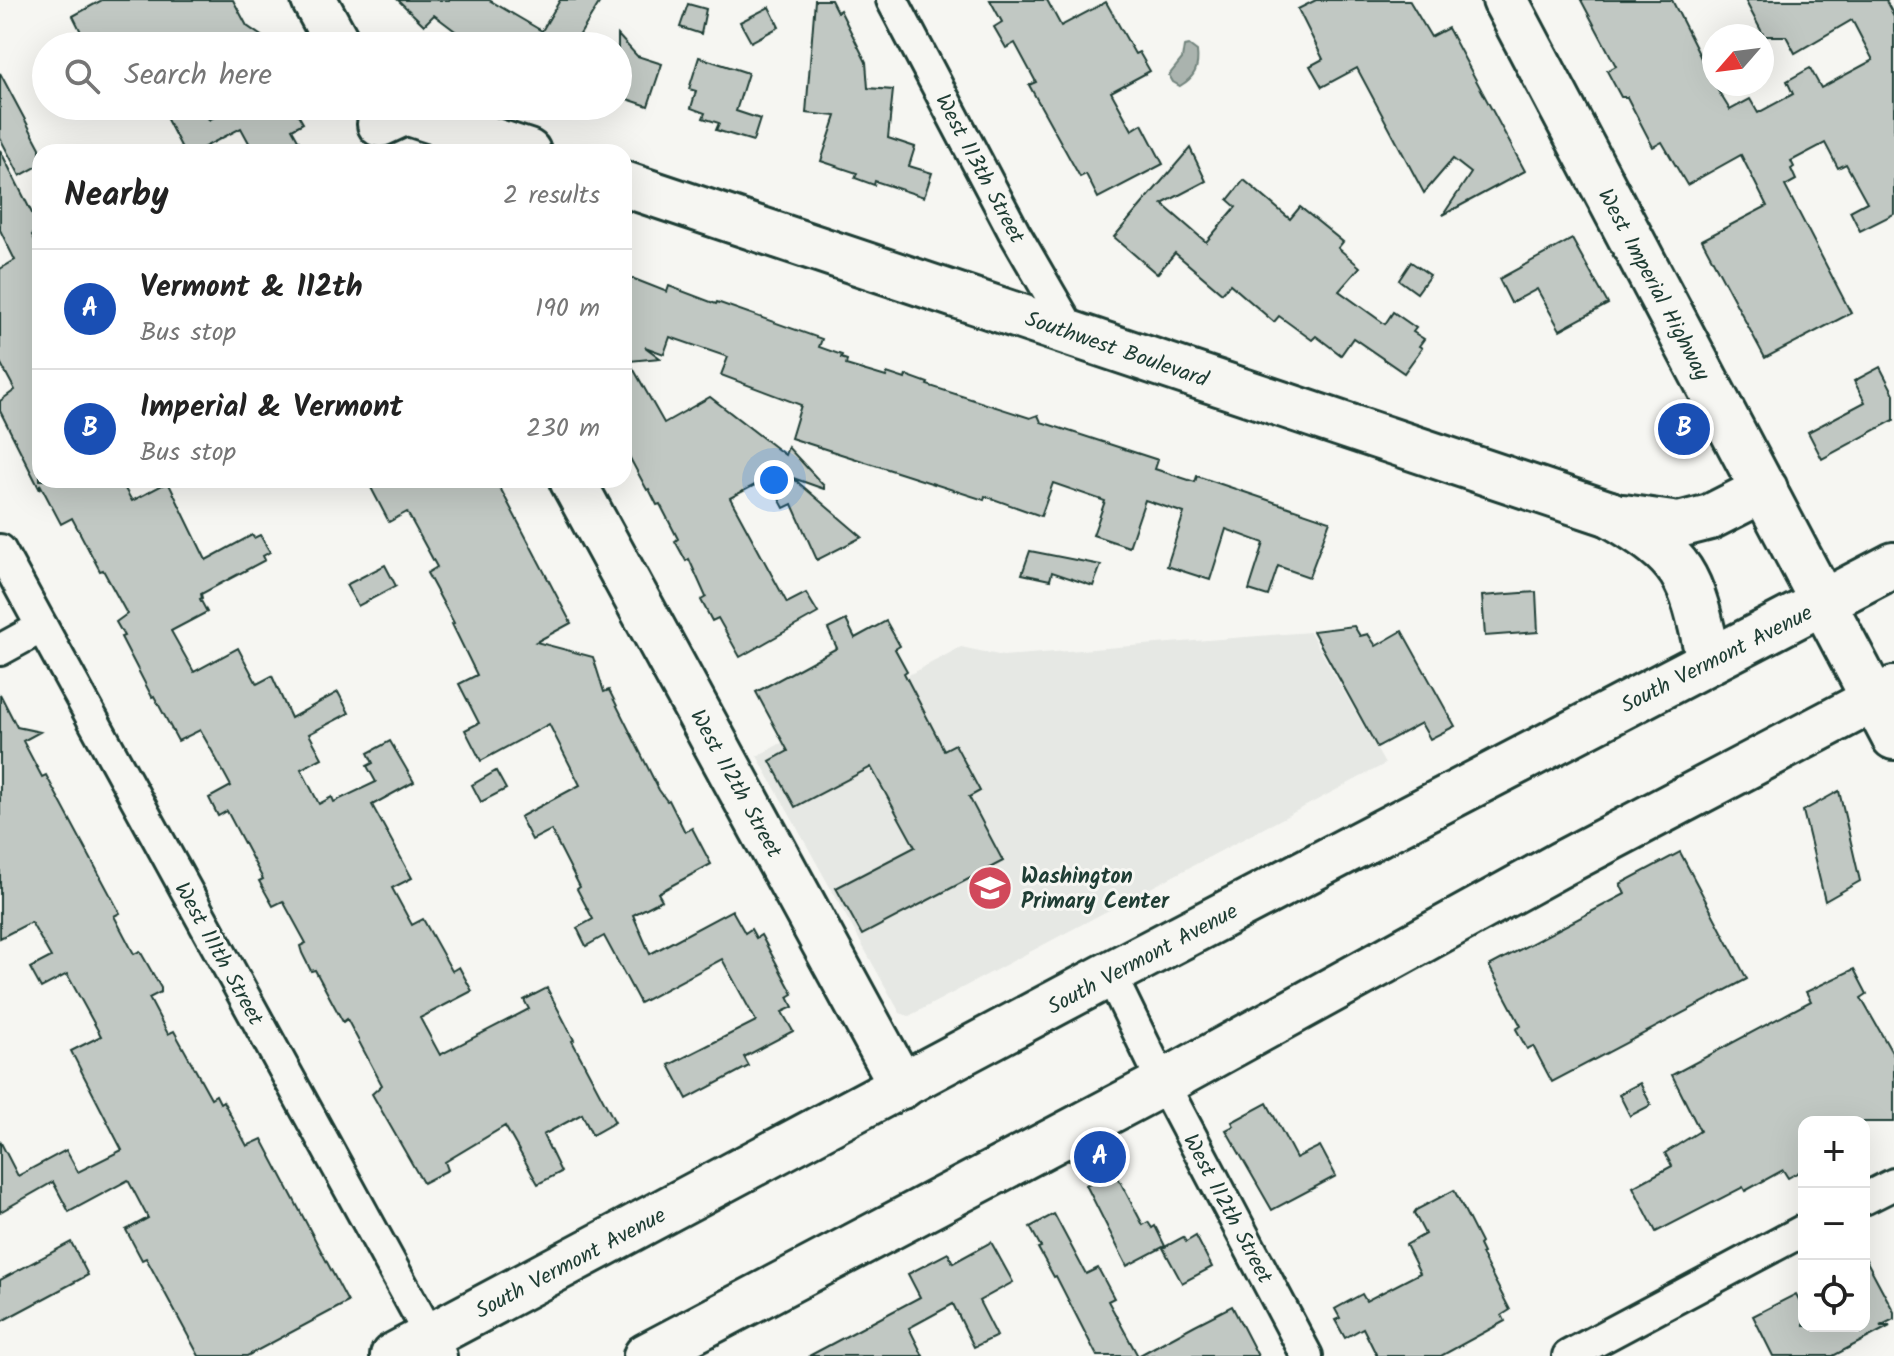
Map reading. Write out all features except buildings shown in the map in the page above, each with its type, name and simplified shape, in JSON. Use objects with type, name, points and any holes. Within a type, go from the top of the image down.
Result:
[{"type":"main road","points":[[314,0],[331,32]]},
{"type":"main road","name":"West Imperial Highway","points":[[1505,0],[1824,603],[1884,694],[1894,737]]},
{"type":"main road","points":[[430,120],[504,144]]},
{"type":"main road","name":"Southwest Boulevard","points":[[632,187],[1610,514]]},
{"type":"main road","name":"West 112th Street","points":[[576,488],[902,1086]]},
{"type":"main road","points":[[1610,514],[1679,525],[1710,517],[1765,489]]},
{"type":"main road","points":[[1610,514],[1652,538],[1686,576],[1695,596],[1709,660]]},
{"type":"main road","name":"South Vermont Avenue","points":[[421,1349],[1110,974],[1894,565]]},
{"type":"main road","points":[[646,1356],[1163,1083],[1561,864],[1884,694]]},
{"type":"street","name":"West 113th Street","points":[[892,0],[1014,232],[1073,334]]},
{"type":"street","name":"West 111th Street","points":[[0,550],[421,1349]]},
{"type":"street","points":[[0,650],[42,627]]},
{"type":"street","name":"West 112th Street","points":[[1110,974],[1163,1083],[1307,1356]]},
{"type":"street","points":[[1870,1196],[1894,1184]]},
{"type":"street","points":[[1568,1356],[1798,1233]]},
{"type":"shaded area","points":[[1189,45],[1197,51],[1196,67],[1180,86],[1169,75],[1182,59],[1184,46]]},
{"type":"shaded area","name":"Washington Primary Center","points":[[1310,632],[1385,764],[909,1016],[900,1013],[757,756],[961,647],[1003,656]]},
{"type":"place","name":"Imperial & Vermont","points":[[1684,429]]},
{"type":"place","name":"Washington Primary Center","points":[[990,888]]},
{"type":"place","name":"Vermont & 112th","points":[[1100,1157]]}]
